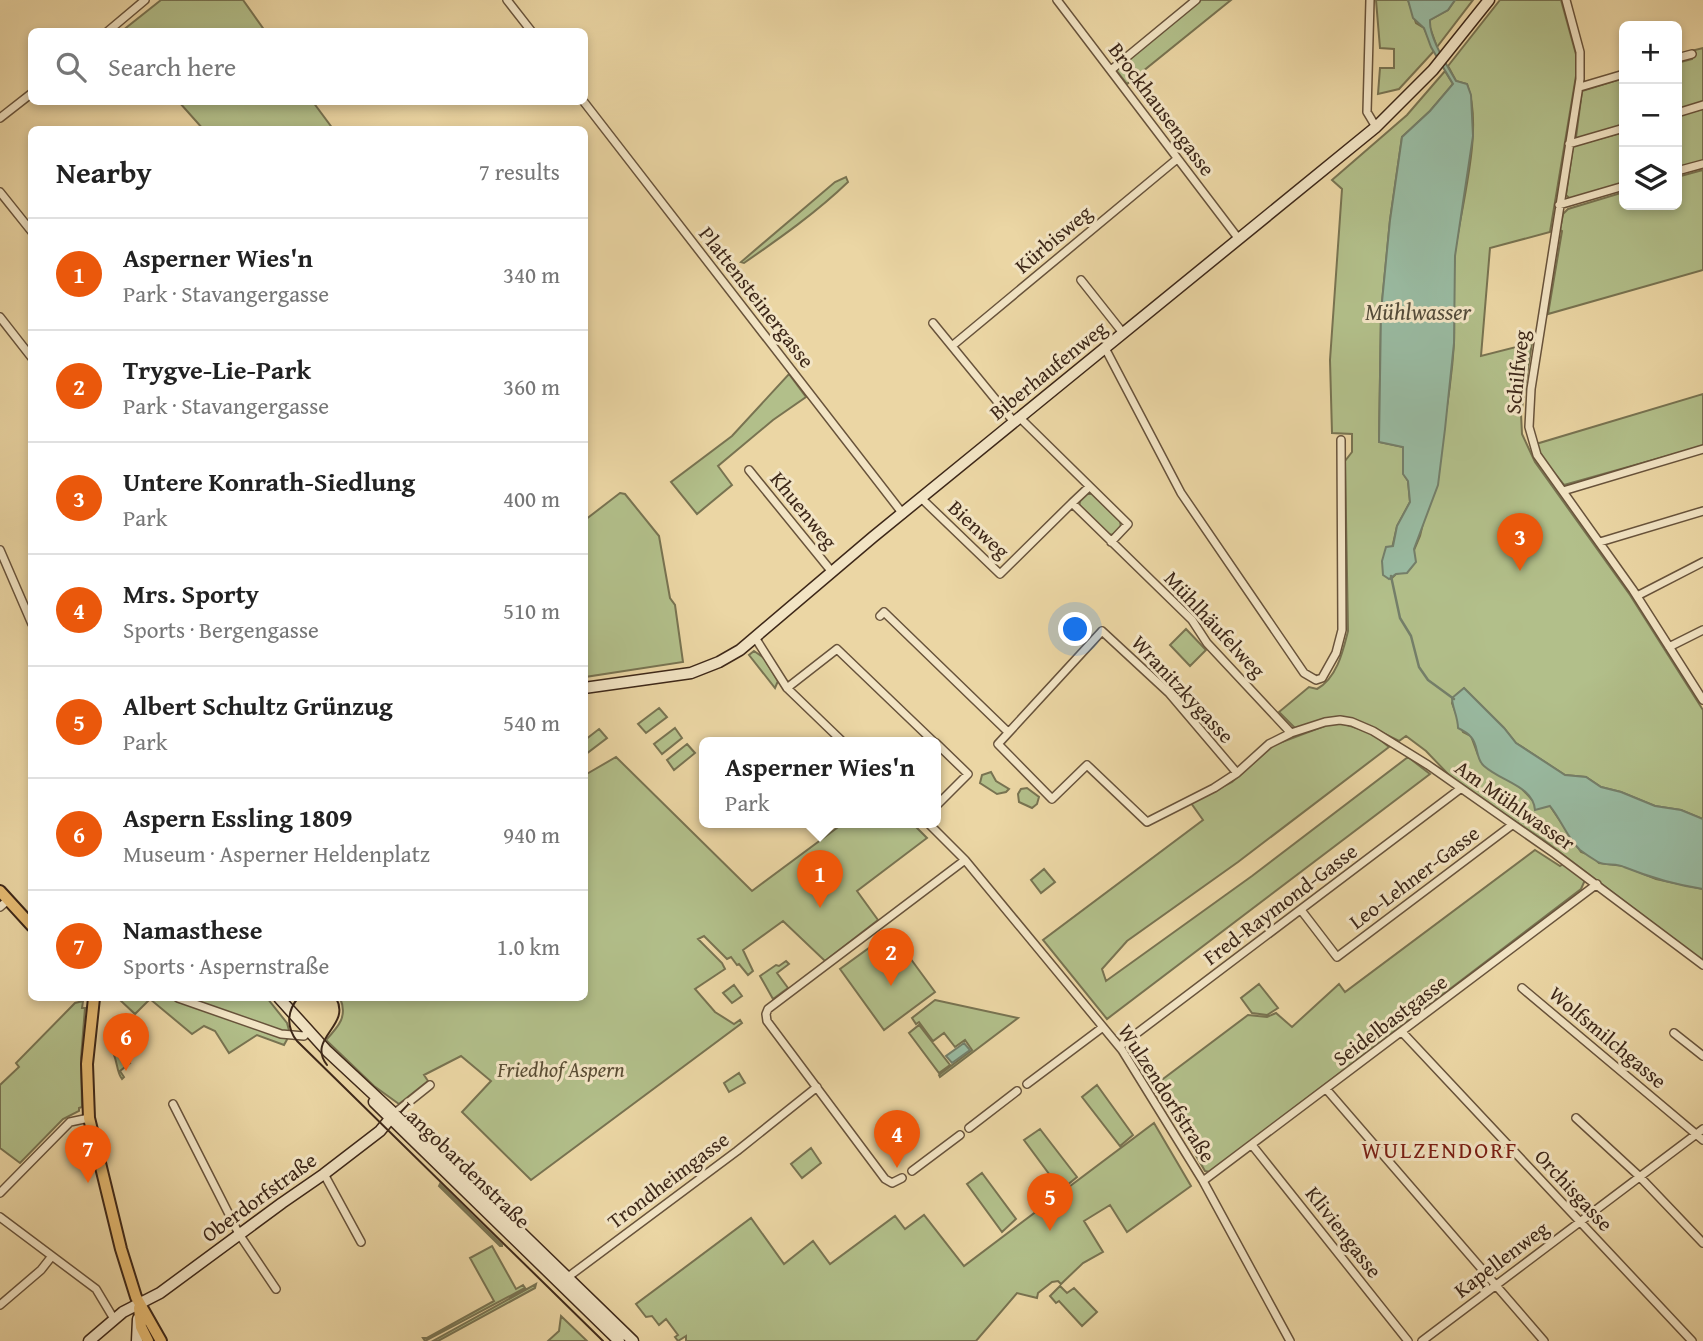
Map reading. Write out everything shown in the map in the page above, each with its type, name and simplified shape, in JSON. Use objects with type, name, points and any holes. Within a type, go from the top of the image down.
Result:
[{"type":"main road","name":"Biberhaufenweg","points":[[588,687],[691,673],[719,662],[756,639],[832,572],[1376,127],[1433,70],[1489,0]]},
{"type":"main road","points":[[3,899],[28,922]]},
{"type":"main road","points":[[94,1001],[87,1064],[89,1118],[121,1249],[139,1305],[141,1326],[148,1341]]},
{"type":"main road","name":"Langobardenstraße","points":[[281,1003],[306,1034],[564,1280],[633,1341]]},
{"type":"main road","name":"Oberdorfstraße","points":[[89,1341],[123,1312],[170,1287],[324,1174],[380,1131],[393,1116]]},
{"type":"main road","name":"Langobardenstraße","points":[[564,1280],[619,1341]]},
{"type":"main road","points":[[137,1341],[139,1305]]},
{"type":"main road","points":[[139,1305],[161,1341]]},
{"type":"street","points":[[112,28],[145,0]]},
{"type":"street","points":[[507,0],[529,28]]},
{"type":"street","name":"Brockhausengasse","points":[[1057,0],[1238,238]]},
{"type":"street","points":[[1111,70],[1196,0]]},
{"type":"street","points":[[1370,0],[1367,112],[1376,127]]},
{"type":"street","name":"Schilfweg","points":[[1566,0],[1580,52],[1580,87],[1542,312],[1528,417],[1531,437],[1537,455],[1600,542],[1703,700]]},
{"type":"street","points":[[1682,57],[1692,54]]},
{"type":"street","points":[[1580,87],[1619,75]]},
{"type":"street","points":[[0,118],[28,96]]},
{"type":"street","name":"Plattensteinergasse","points":[[586,105],[903,514]]},
{"type":"street","points":[[1682,111],[1703,105]]},
{"type":"street","points":[[1569,144],[1619,129]]},
{"type":"street","name":"Kürbisweg","points":[[952,346],[1177,159]]},
{"type":"street","points":[[1682,170],[1703,164]]},
{"type":"street","points":[[1559,205],[1619,187]]},
{"type":"street","points":[[0,192],[28,227]]},
{"type":"street","points":[[1081,280],[1123,333]]},
{"type":"street","points":[[0,317],[28,353]]},
{"type":"street","points":[[933,323],[1017,420],[1128,524],[1111,542]]},
{"type":"street","points":[[1105,348],[1181,493],[1304,673],[1312,679],[1322,678],[1336,653],[1342,630],[1340,440]]},
{"type":"street","points":[[1563,491],[1703,449]]},
{"type":"street","name":"Khuenweg","points":[[749,470],[832,572]]},
{"type":"street","points":[[1072,503],[1089,487]]},
{"type":"street","name":"Bienweg","points":[[922,498],[1000,575],[1072,503]]},
{"type":"street","name":"Mühlhäufelweg","points":[[1072,503],[1192,620],[1207,642],[1291,733]]},
{"type":"street","points":[[1600,542],[1703,511]]},
{"type":"street","points":[[0,550],[28,615]]},
{"type":"street","points":[[1637,597],[1703,562]]},
{"type":"street","points":[[880,616],[884,612],[1008,732]]},
{"type":"street","points":[[1669,647],[1703,630]]},
{"type":"street","name":"Wranitzkygasse","points":[[1008,732],[1102,631],[1169,693],[1237,773]]},
{"type":"street","points":[[756,639],[786,688],[837,737]]},
{"type":"street","points":[[786,688],[837,649],[930,737]]},
{"type":"street","name":"Am Mühlwasser","points":[[1008,732],[999,742],[1000,748],[1052,799],[1087,765],[1147,822],[1214,788],[1237,773],[1269,744],[1291,733],[1325,722],[1352,722],[1389,741],[1460,789],[1597,884],[1703,965]]},
{"type":"street","points":[[941,748],[968,774],[941,801]]},
{"type":"street","name":"Fred-Raymond-Gasse","points":[[1120,1046],[1460,789]]},
{"type":"street","name":"Leo-Lehner-Gasse","points":[[1301,910],[1337,957],[1512,825]]},
{"type":"street","name":"Wulzendorfstraße","points":[[933,828],[965,860],[1120,1046],[1203,1181],[1290,1341]]},
{"type":"street","points":[[902,1178],[892,1183],[885,1179],[767,1021],[766,1014],[768,1009],[965,860]]},
{"type":"street","name":"Seidelbastgasse","points":[[1203,1181],[1597,884]]},
{"type":"street","name":"Wolfsmilchgasse","points":[[1522,988],[1700,1131],[1703,1140]]},
{"type":"street","points":[[187,1001],[281,1034],[306,1034]]},
{"type":"street","points":[[1027,1084],[1104,1027]]},
{"type":"street","name":"Orchisgasse","points":[[1402,1032],[1692,1341]]},
{"type":"street","points":[[1674,1032],[1703,1056]]},
{"type":"street","points":[[393,1116],[430,1084]]},
{"type":"street","name":"Trondheimgasse","points":[[564,1280],[817,1087]]},
{"type":"street","points":[[1326,1090],[1544,1341]]},
{"type":"street","points":[[969,1128],[1017,1091]]},
{"type":"street","points":[[173,1104],[239,1234],[276,1289]]},
{"type":"street","points":[[0,1193],[70,1122],[89,1118]]},
{"type":"street","points":[[1576,1118],[1639,1176],[1703,1243]]},
{"type":"street","name":"Kapellenweg","points":[[1422,1341],[1700,1131]]},
{"type":"street","points":[[912,1171],[960,1135]]},
{"type":"street","name":"Kliviengasse","points":[[1252,1145],[1408,1341]]},
{"type":"street","points":[[324,1174],[361,1242]]},
{"type":"street","points":[[0,1217],[96,1289],[114,1319]]},
{"type":"street","points":[[0,1305],[41,1270],[52,1256]]},
{"type":"green space","points":[[161,0],[243,0],[263,28],[126,28]]},
{"type":"green space","points":[[1201,0],[1231,0],[1127,84],[1116,70]]},
{"type":"green space","points":[[1376,0],[1408,0],[1416,23],[1424,28],[1434,51],[1399,89],[1378,94],[1380,68],[1394,68],[1394,49],[1380,48]]},
{"type":"green space","points":[[1455,0],[1473,0],[1437,47],[1429,25],[1430,20],[1448,10]]},
{"type":"green space","points":[[1500,0],[1561,0],[1577,58],[1577,70],[1550,232],[1490,248],[1481,356],[1532,343],[1521,414],[1522,434],[1535,462],[1630,595],[1703,710],[1703,819],[1601,787],[1586,777],[1565,775],[1516,743],[1464,688],[1452,703],[1463,732],[1471,736],[1478,755],[1522,789],[1536,804],[1550,806],[1581,852],[1592,856],[1599,863],[1624,866],[1656,879],[1703,889],[1703,961],[1545,841],[1470,792],[1406,736],[1399,741],[1373,728],[1324,719],[1296,729],[1279,712],[1309,687],[1317,689],[1330,678],[1338,663],[1348,631],[1345,461],[1352,452],[1352,434],[1332,433],[1330,360],[1342,189],[1332,180],[1407,115],[1445,71],[1453,84],[1430,111],[1402,137],[1390,220],[1381,312],[1379,442],[1403,447],[1403,473],[1408,481],[1410,502],[1397,526],[1386,575],[1391,579],[1410,569],[1414,563],[1414,550],[1420,536],[1441,440],[1452,368],[1455,252],[1470,167],[1473,122],[1472,102],[1467,84],[1456,81],[1448,66]]},
{"type":"green space","points":[[1703,48],[1703,102],[1682,108],[1682,62],[1692,59],[1691,51]]},
{"type":"green space","points":[[1619,80],[1619,127],[1578,139],[1576,137],[1582,91]]},
{"type":"green space","points":[[182,105],[315,105],[331,126],[200,126]]},
{"type":"green space","points":[[1703,109],[1703,161],[1682,167],[1682,147],[1682,115]]},
{"type":"green space","points":[[1619,133],[1619,185],[1570,199],[1566,195],[1573,146]]},
{"type":"green space","points":[[1703,170],[1703,270],[1548,314],[1563,214],[1568,209],[1619,194],[1619,210],[1682,210],[1682,176]]},
{"type":"green space","points":[[846,177],[848,182],[811,214],[744,263],[741,262],[835,182]]},
{"type":"green space","points":[[789,374],[806,397],[773,420],[718,466],[732,485],[697,514],[671,482],[732,436]]},
{"type":"green space","points":[[1703,394],[1703,446],[1564,485],[1542,458],[1536,444]]},
{"type":"green space","points":[[620,493],[625,494],[659,536],[670,598],[675,605],[683,662],[588,677],[588,518]]},
{"type":"green space","points":[[1087,494],[1092,494],[1120,521],[1121,527],[1114,535],[1107,534],[1079,507],[1080,501]]},
{"type":"green space","points":[[1186,629],[1206,650],[1190,666],[1170,645]]},
{"type":"green space","points":[[754,651],[764,658],[778,681],[775,688],[749,655]]},
{"type":"green space","points":[[659,708],[667,717],[646,733],[638,724]]},
{"type":"green space","points":[[1341,723],[1372,733],[1389,747],[1238,862],[1127,941],[1102,969],[1106,981],[1252,876],[1408,757],[1430,774],[1107,1019],[1043,940],[1203,820],[1191,803],[1232,782],[1274,745],[1327,725]]},
{"type":"green space","points":[[675,728],[682,738],[662,754],[654,744]]},
{"type":"green space","points":[[599,729],[607,738],[588,752],[588,738]]},
{"type":"green space","points":[[687,744],[695,753],[674,770],[667,760]]},
{"type":"green space","name":"Friedhof Aspern","points":[[616,757],[752,891],[837,828],[917,828],[927,838],[857,891],[878,920],[825,961],[783,921],[743,950],[753,971],[748,975],[739,964],[731,957],[727,959],[704,936],[698,939],[725,969],[695,989],[715,1012],[734,1024],[740,1020],[742,1023],[531,1180],[462,1112],[491,1081],[461,1056],[424,1075],[428,1081],[399,1104],[374,1086],[326,1040],[343,1016],[341,1001],[588,1001],[588,773]]},
{"type":"green space","points":[[991,772],[996,781],[1009,789],[1006,792],[997,794],[980,783],[982,775]]},
{"type":"green space","points":[[1027,788],[1039,797],[1032,808],[1019,802],[1018,794],[1021,789]]},
{"type":"green space","points":[[1535,850],[1560,866],[1563,864],[1585,880],[1581,889],[1210,1172],[1205,1171],[1155,1085],[1248,1015],[1267,1017],[1276,1013],[1292,1027],[1339,984],[1345,992]]},
{"type":"green space","points":[[1044,869],[1055,882],[1041,893],[1031,880]]},
{"type":"green space","points":[[891,932],[935,992],[884,1030],[840,969]]},
{"type":"green space","points":[[786,961],[789,964],[777,973],[788,988],[773,999],[760,976]]},
{"type":"green space","points":[[1259,984],[1278,1008],[1267,1015],[1252,1013],[1241,998]]},
{"type":"green space","points":[[734,985],[742,996],[732,1003],[723,993]]},
{"type":"green space","points":[[935,1000],[1018,1018],[940,1077],[939,1075],[972,1050],[965,1040],[955,1047],[944,1033],[933,1041],[919,1022],[916,1024],[912,1018]]},
{"type":"green space","points":[[83,1001],[82,1107],[63,1119],[20,1163],[0,1148],[0,1085],[19,1067],[16,1063],[75,1003]]},
{"type":"green space","points":[[121,1001],[148,1001],[135,1014]]},
{"type":"green space","points":[[152,1001],[269,1001],[287,1023],[290,1034],[284,1045],[257,1035],[229,1053],[215,1031],[204,1026],[192,1034]]},
{"type":"green space","points":[[919,1025],[950,1065],[939,1073],[909,1033]]},
{"type":"green space","points":[[111,1041],[130,1063],[120,1071],[124,1077],[122,1079],[108,1044]]},
{"type":"green space","points":[[739,1073],[745,1083],[729,1092],[724,1083]]},
{"type":"green space","points":[[1097,1085],[1133,1135],[1120,1146],[1082,1097]]},
{"type":"green space","points":[[1154,1123],[1191,1186],[1127,1232],[1110,1205],[1084,1221],[1103,1252],[1083,1263],[1061,1284],[1058,1281],[1052,1282],[1038,1293],[1037,1298],[1017,1293],[976,1341],[686,1341],[686,1336],[678,1341],[675,1337],[678,1335],[666,1319],[659,1325],[652,1316],[646,1317],[636,1304],[751,1218],[784,1264],[813,1241],[830,1264],[895,1216],[905,1229],[924,1215],[964,1266]]},
{"type":"green space","points":[[1040,1129],[1077,1177],[1061,1190],[1024,1140]]},
{"type":"green space","points":[[811,1148],[821,1163],[802,1178],[791,1164]]},
{"type":"green space","points":[[982,1173],[1016,1219],[1002,1232],[967,1184]]},
{"type":"green space","points":[[440,1184],[502,1245],[502,1246],[439,1186]]},
{"type":"green space","points":[[492,1246],[516,1289],[523,1285],[525,1288],[425,1341],[423,1338],[494,1301],[470,1258]]},
{"type":"green space","points":[[536,1284],[535,1288],[438,1341],[433,1341]]},
{"type":"green space","points":[[1060,1286],[1067,1293],[1074,1288],[1097,1312],[1082,1326],[1059,1301],[1056,1303],[1050,1296]]},
{"type":"green space","points":[[561,1316],[587,1341],[548,1341],[559,1331]]},
{"type":"water","name":"Mühlwasser","points":[[1408,0],[1455,0],[1448,10],[1430,20],[1430,27],[1439,51],[1456,81],[1467,84],[1471,95],[1473,136],[1455,256],[1454,343],[1438,485],[1414,549],[1416,562],[1407,573],[1396,574],[1389,579],[1383,575],[1382,561],[1386,547],[1393,546],[1397,526],[1410,502],[1408,481],[1403,474],[1403,447],[1379,442],[1381,312],[1390,220],[1402,137],[1430,111],[1453,84],[1431,47],[1424,28],[1413,18]]},
{"type":"water","points":[[1464,688],[1516,743],[1565,775],[1586,777],[1601,787],[1703,819],[1703,889],[1601,863],[1580,850],[1550,806],[1535,810],[1529,795],[1481,763],[1473,741],[1458,728],[1452,698]]},
{"type":"water","points":[[964,1043],[970,1050],[952,1063],[946,1056]]},
{"type":"waterway","name":"Mühlwasser","points":[[1391,576],[1400,618],[1411,636],[1419,667],[1428,680],[1454,699]]},
{"type":"tram line","points":[[296,1001],[289,1019],[297,1041],[603,1341]]},
{"type":"tram line","points":[[327,1065],[322,1056],[322,1047],[338,1016],[337,1001]]},
{"type":"place","name":"Untere Konrath-Siedlung","points":[[1520,571]]},
{"type":"place","name":"Asperner Wies'n","points":[[820,908]]},
{"type":"place","name":"Trygve-Lie-Park","points":[[891,986]]},
{"type":"place","name":"Aspern Essling 1809","points":[[126,1071]]},
{"type":"place","name":"Mrs. Sporty","points":[[897,1168]]},
{"type":"place","name":"Namasthese","points":[[88,1183]]},
{"type":"place","name":"Albert Schultz Grünzug","points":[[1050,1231]]},
{"type":"district","name":"WULZENDORF","points":[[1440,1149]]}]
